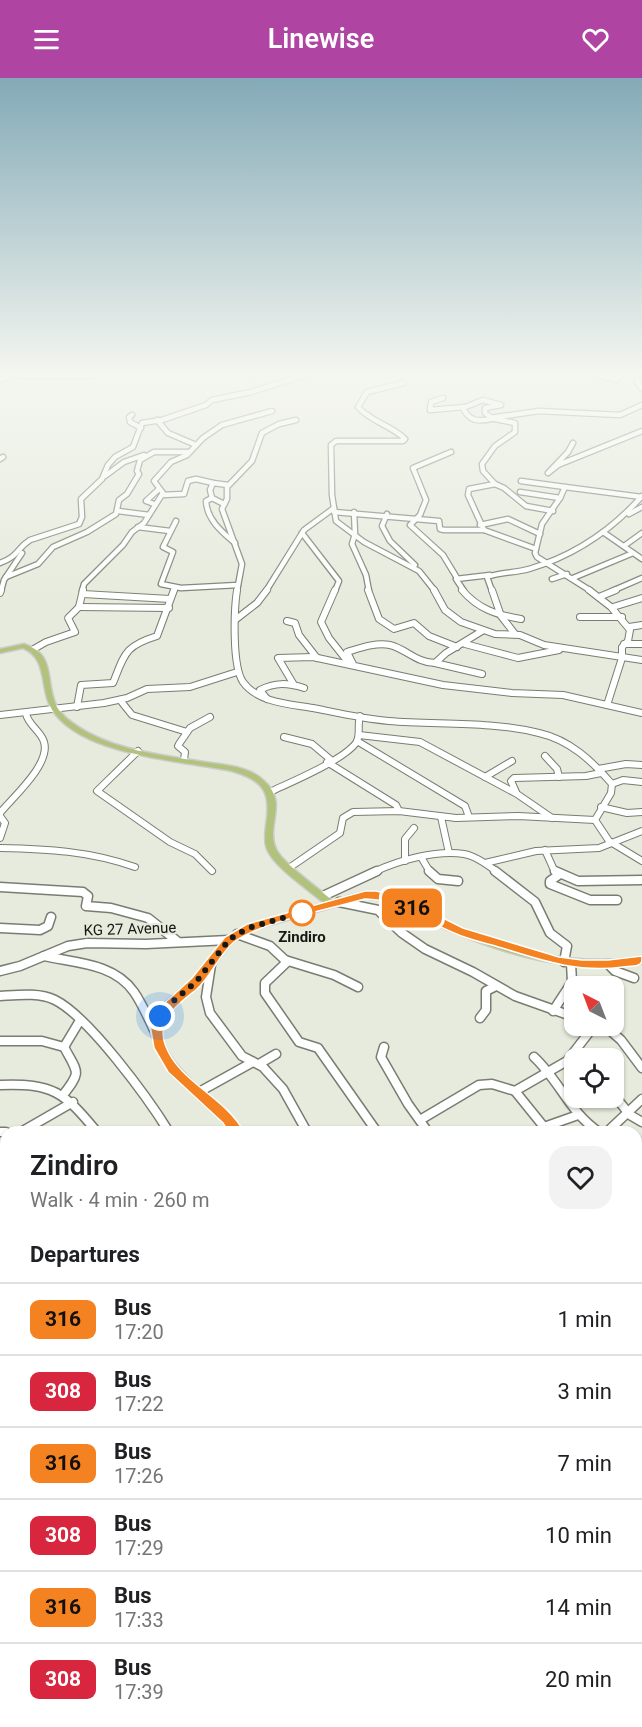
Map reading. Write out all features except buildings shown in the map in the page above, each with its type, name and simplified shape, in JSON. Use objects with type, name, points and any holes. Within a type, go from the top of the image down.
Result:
[{"type":"main road","points":[[0,651],[24,646],[40,656],[45,667],[49,694],[54,708],[63,719],[86,735],[138,751],[243,772],[261,782],[270,792],[274,808],[268,832],[271,850],[322,896],[335,903]]},
{"type":"main road","points":[[232,1126],[173,1069],[158,1044],[156,1034],[157,1025],[165,1008],[196,982],[233,937],[252,927],[365,895],[387,897],[458,931],[567,963],[608,964],[642,960]]},
{"type":"street","points":[[104,476],[108,465],[125,453]]},
{"type":"street","points":[[0,593],[6,577],[22,556],[22,546],[30,540],[79,524],[82,517],[80,502],[104,476],[123,462],[151,453]]},
{"type":"street","points":[[6,577],[38,564],[53,547],[111,518],[118,511],[119,500],[127,494],[139,474],[137,471],[140,460],[152,453]]},
{"type":"street","points":[[160,492],[154,483],[156,478],[171,462],[188,453]]},
{"type":"street","points":[[255,453],[252,461],[228,485],[222,514],[236,544],[242,564],[235,602],[233,639],[237,649],[237,672],[244,684],[258,696],[268,700],[386,721],[506,728],[540,733],[569,745],[592,761],[612,784],[611,793],[595,820]]},
{"type":"street","points":[[332,453],[332,495],[336,521],[354,536],[418,570]]},
{"type":"street","points":[[449,453],[413,468],[413,475],[423,489],[426,500],[421,515],[410,525],[443,555],[471,602],[501,616],[521,619]]},
{"type":"street","points":[[490,453],[482,464],[483,471],[495,484],[504,488],[526,506],[553,511]]},
{"type":"street","points":[[540,483],[552,467],[568,453]]},
{"type":"street","points":[[548,473],[558,465],[588,453]]},
{"type":"street","points":[[118,456],[123,462]]},
{"type":"street","points":[[160,492],[184,494],[188,482],[196,479],[228,485]]},
{"type":"street","points":[[521,481],[642,497]]},
{"type":"street","points":[[213,483],[210,490],[212,498],[224,504]]},
{"type":"street","points":[[495,484],[467,490],[482,528],[504,540],[536,549]]},
{"type":"street","points":[[565,487],[553,511],[542,524],[536,549],[537,556],[613,607],[629,627],[631,636],[624,644],[622,658],[606,705]]},
{"type":"street","points":[[32,650],[46,642],[75,632],[68,618],[79,607],[83,594],[82,589],[89,578],[149,515],[160,492]]},
{"type":"street","points":[[520,492],[560,498]]},
{"type":"street","points":[[622,518],[642,497]]},
{"type":"street","points":[[212,498],[206,501],[205,507],[219,530],[236,544]]},
{"type":"street","points":[[457,578],[523,570],[547,562],[590,542],[622,518],[642,507]]},
{"type":"street","points":[[235,620],[257,605],[271,586],[302,533],[334,510],[387,514],[441,522],[442,530],[482,528],[505,518],[540,534]]},
{"type":"street","points":[[118,511],[149,515]]},
{"type":"street","points":[[354,512],[352,544],[366,575],[370,599],[379,619],[394,628],[414,623],[429,636],[457,647]]},
{"type":"street","points":[[387,514],[382,526],[390,541],[418,570],[438,595],[450,616],[482,631],[516,634],[544,645],[563,649],[642,660]]},
{"type":"street","points":[[176,522],[163,547],[173,552],[161,584],[176,588],[238,585]]},
{"type":"street","points":[[138,527],[170,531]]},
{"type":"street","points":[[603,532],[642,559]]},
{"type":"street","points":[[302,533],[339,581],[321,622],[328,638],[351,664]]},
{"type":"street","points":[[624,546],[642,533]]},
{"type":"street","points":[[0,563],[23,551]]},
{"type":"street","points":[[552,579],[570,576],[633,553]]},
{"type":"street","points":[[492,575],[486,579],[501,616],[516,634]]},
{"type":"street","points":[[599,597],[642,578]]},
{"type":"street","points":[[76,707],[81,685],[113,682],[125,653],[138,642],[157,636],[176,588]]},
{"type":"street","points":[[83,594],[170,599]]},
{"type":"street","points":[[613,607],[642,598]]},
{"type":"street","points":[[79,607],[169,608]]},
{"type":"street","points":[[580,616],[622,617]]},
{"type":"street","points":[[287,621],[295,623],[299,635],[317,658]]},
{"type":"street","points":[[629,627],[642,625]]},
{"type":"street","points":[[435,663],[446,652],[465,644],[482,631]]},
{"type":"street","points":[[465,644],[518,658],[563,649]]},
{"type":"street","points":[[624,644],[642,644]]},
{"type":"street","points":[[351,664],[347,652],[384,645],[394,647],[426,662],[482,674]]},
{"type":"street","points":[[294,685],[278,658],[317,658],[351,664],[399,677],[466,689],[563,695],[642,713]]},
{"type":"street","points":[[0,715],[26,714],[54,708],[120,700],[151,688],[190,687],[237,672]]},
{"type":"street","points":[[268,700],[261,692],[262,688],[282,683],[304,688]]},
{"type":"street","points":[[120,700],[132,715],[187,732]]},
{"type":"street","points":[[0,838],[5,823],[0,814],[34,773],[46,748],[44,739],[29,723],[26,714]]},
{"type":"street","points":[[360,716],[356,725],[358,738],[465,806],[469,817]]},
{"type":"street","points":[[184,760],[185,752],[178,746],[190,728],[210,717]]},
{"type":"street","points":[[284,737],[312,744],[329,761],[396,805],[399,811]]},
{"type":"street","points":[[270,792],[329,761],[358,738],[420,742],[517,794],[553,819]]},
{"type":"street","points":[[138,751],[97,791],[170,842],[195,854],[212,871]]},
{"type":"street","points":[[545,756],[557,769],[559,777]]},
{"type":"street","points":[[485,777],[512,761]]},
{"type":"street","points":[[517,794],[511,781],[514,778],[559,777],[600,771],[626,764],[642,765]]},
{"type":"street","points":[[612,784],[623,780],[642,782]]},
{"type":"street","points":[[601,807],[627,813],[642,812]]},
{"type":"street","points":[[290,868],[340,833],[343,829],[343,818],[350,812],[399,811],[441,817],[518,816],[595,820]]},
{"type":"street","points":[[441,817],[449,853]]},
{"type":"street","points":[[595,820],[612,844],[640,857]]},
{"type":"street","points":[[405,861],[405,839],[414,828]]},
{"type":"street","points":[[485,863],[545,850],[590,849],[612,844],[642,831]]},
{"type":"street","points":[[0,848],[41,849],[103,856],[135,867]]},
{"type":"street","points":[[545,850],[550,866],[560,874],[578,882],[642,880]]},
{"type":"street","points":[[322,896],[377,869],[421,857],[449,853],[466,855],[485,863],[535,902],[549,933],[567,946],[567,963],[574,972],[573,980],[553,1011]]},
{"type":"street","points":[[421,857],[435,879],[442,882],[458,881]]},
{"type":"street","points":[[560,874],[550,881],[550,884],[590,900],[617,900]]},
{"type":"street","points":[[0,887],[83,892],[88,896],[86,906],[111,908],[148,918],[178,942]]},
{"type":"street","points":[[335,903],[378,910],[412,942],[496,986],[564,1014]]},
{"type":"street","points":[[0,928],[40,930],[48,926],[51,917]]},
{"type":"street","name":"KG 27 Avenue","points":[[0,971],[24,966],[70,946],[87,942],[178,942],[233,937],[270,946],[285,960],[349,980],[358,987]]},
{"type":"street","points":[[44,956],[99,968],[120,977],[132,988],[156,1034]]},
{"type":"street","points":[[285,960],[283,968],[265,983],[265,993],[299,1042],[318,1048],[373,1126]]},
{"type":"street","points":[[608,964],[615,971],[634,978]]},
{"type":"street","points":[[211,965],[206,997],[210,1013],[242,1056],[256,1063],[283,1089],[304,1126]]},
{"type":"street","points":[[480,1018],[486,1010],[486,991],[496,986]]},
{"type":"street","points":[[0,996],[23,995],[52,999],[79,1022],[116,1062],[164,1126]]},
{"type":"street","points":[[64,1047],[79,1022]]},
{"type":"street","points":[[515,1091],[567,1061],[586,1036]]},
{"type":"street","points":[[619,1036],[642,1066]]},
{"type":"street","points":[[0,1041],[42,1041],[64,1047],[77,1072],[77,1077],[63,1095]]},
{"type":"street","points":[[384,1047],[381,1057],[408,1104],[424,1126]]},
{"type":"street","points":[[199,1092],[276,1054]]},
{"type":"street","points":[[534,1057],[548,1071],[582,1121],[589,1126]]},
{"type":"street","points":[[0,1085],[37,1084],[51,1088],[73,1102],[92,1126]]},
{"type":"street","points":[[420,1120],[479,1085],[492,1084],[515,1091],[543,1126]]},
{"type":"street","points":[[613,1126],[642,1099]]},
{"type":"street","points":[[31,1126],[73,1102]]},
{"type":"street","points":[[624,1108],[642,1122]]},
{"type":"street","points":[[547,1126],[578,1115]]},
{"type":"bus line","name":"316","points":[[233,1126],[173,1069],[158,1044],[156,1034],[160,1016],[165,1008],[196,982],[229,940],[252,927],[365,895],[376,895],[398,901],[458,931],[536,956],[582,965],[623,964],[642,960]]},
{"type":"place","name":"Zindiro","points":[[302,913]]},
{"type":"route","points":[[160,1016],[165,1008],[196,982],[229,940],[237,934],[252,927],[304,912],[302,913]]}]
